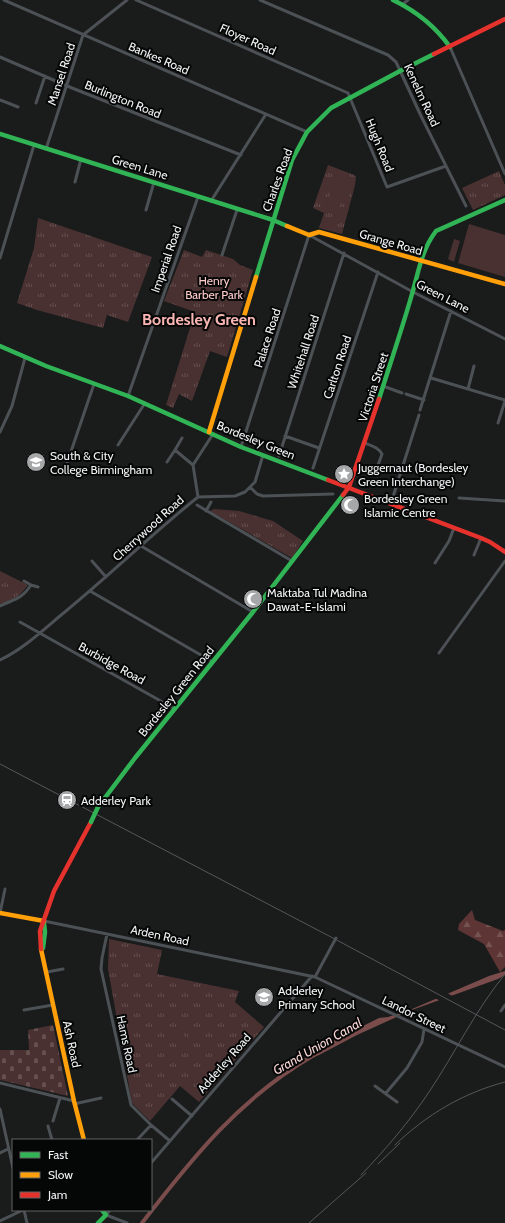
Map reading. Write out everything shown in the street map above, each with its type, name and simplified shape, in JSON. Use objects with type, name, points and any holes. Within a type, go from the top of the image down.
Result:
[{"type":"main road","points":[[393,0],[403,4],[426,21],[450,47]]},
{"type":"main road","name":"Charles Road","points":[[211,433],[292,160],[307,132],[331,108],[400,71],[505,19]]},
{"type":"main road","name":"Green Lane","points":[[0,134],[273,220]]},
{"type":"main road","name":"Victoria Street","points":[[349,487],[365,443],[414,292],[420,261],[429,240],[436,231],[505,200]]},
{"type":"main road","name":"Grange Road","points":[[273,220],[309,235],[319,232],[505,284]]},
{"type":"main road","name":"Bordesley Green","points":[[0,346],[25,358],[146,403],[241,447],[481,538],[505,552]]},
{"type":"main road","name":"Bordesley Green Road","points":[[44,921],[54,890],[98,807],[135,758],[253,612],[349,487]]},
{"type":"main road","name":"Arden Road","points":[[0,913],[44,921]]},
{"type":"main road","name":"Ash Road","points":[[44,921],[43,952],[74,1102],[84,1139]]},
{"type":"main road","points":[[98,1223],[106,1215],[103,1211]]},
{"type":"street","name":"Bankes Road","points":[[4,0],[307,132]]},
{"type":"street","name":"Mansel Road","points":[[46,149],[83,35],[127,0]]},
{"type":"street","name":"Floyer Road","points":[[136,0],[348,93],[351,97]]},
{"type":"street","name":"Kenelm Road","points":[[260,0],[388,55],[396,62],[466,206]]},
{"type":"street","points":[[403,4],[408,0]]},
{"type":"street","points":[[450,47],[505,174]]},
{"type":"street","name":"Burlington Road","points":[[0,57],[67,86],[241,155]]},
{"type":"street","points":[[36,103],[45,76]]},
{"type":"street","name":"Hugh Road","points":[[351,97],[387,187],[446,166]]},
{"type":"street","points":[[0,100],[18,107]]},
{"type":"street","points":[[211,201],[266,114]]},
{"type":"street","points":[[0,258],[34,145]]},
{"type":"street","points":[[75,182],[82,160]]},
{"type":"street","points":[[146,210],[154,182]]},
{"type":"street","name":"Imperial Road","points":[[128,396],[198,197]]},
{"type":"street","points":[[222,255],[238,210]]},
{"type":"street","name":"Green Lane","points":[[309,235],[505,339]]},
{"type":"street","name":"Palace Road","points":[[241,447],[309,235]]},
{"type":"street","name":"Whitehall Road","points":[[279,456],[344,253]]},
{"type":"street","name":"Carlton Road","points":[[313,468],[378,272]]},
{"type":"street","points":[[420,410],[451,311]]},
{"type":"street","points":[[0,432],[12,406],[25,358]]},
{"type":"street","points":[[468,389],[474,366]]},
{"type":"street","points":[[431,378],[505,400],[498,423]]},
{"type":"street","points":[[64,472],[94,384]]},
{"type":"street","points":[[383,386],[424,400]]},
{"type":"street","points":[[118,445],[146,403]]},
{"type":"street","points":[[390,503],[419,415]]},
{"type":"street","points":[[198,497],[193,464],[211,433]]},
{"type":"street","points":[[285,436],[319,448]]},
{"type":"street","points":[[167,462],[182,438]]},
{"type":"street","points":[[365,443],[376,447],[382,454],[377,468]]},
{"type":"street","points":[[175,450],[193,464]]},
{"type":"street","points":[[263,455],[255,482],[250,487],[257,494],[263,496],[333,494]]},
{"type":"street","name":"Cherrywood Road","points":[[0,660],[28,643],[106,578],[198,497],[235,496],[245,492],[250,487]]},
{"type":"street","points":[[459,498],[505,501]]},
{"type":"street","points":[[206,511],[211,502]]},
{"type":"street","points":[[197,505],[292,561]]},
{"type":"street","points":[[435,563],[449,542],[454,528]]},
{"type":"street","points":[[474,555],[481,538]]},
{"type":"street","points":[[141,546],[253,612]]},
{"type":"street","points":[[92,561],[106,578]]},
{"type":"street","points":[[439,653],[505,561]]},
{"type":"street","points":[[24,581],[38,587]]},
{"type":"street","points":[[0,606],[16,600],[25,593],[31,585]]},
{"type":"street","points":[[90,591],[212,662]]},
{"type":"street","name":"Burbidge Road","points":[[20,622],[175,709]]},
{"type":"street","name":"Arden Road","points":[[0,913],[5,889]]},
{"type":"street","name":"Arden Road","points":[[44,921],[313,976]]},
{"type":"street","name":"Hams Road","points":[[107,934],[101,969],[131,1105],[170,1141]]},
{"type":"street","name":"Adderley Road","points":[[152,1162],[313,976],[336,938]]},
{"type":"street","points":[[57,964],[58,970]]},
{"type":"street","points":[[47,972],[63,969]]},
{"type":"street","name":"Landor Street","points":[[313,976],[505,1067]]},
{"type":"street","points":[[24,1010],[53,1005]]},
{"type":"street","points":[[502,1011],[505,1005]]},
{"type":"street","points":[[386,1093],[407,1068],[422,1042],[424,1029]]},
{"type":"street","points":[[0,1083],[74,1102],[101,1098]]},
{"type":"street","points":[[375,1086],[397,1102]]},
{"type":"street","points":[[53,1121],[60,1098]]},
{"type":"street","points":[[172,1099],[192,1116]]},
{"type":"street","points":[[0,1109],[12,1164]]},
{"type":"street","points":[[138,1139],[151,1125]]},
{"type":"street","points":[[48,1126],[52,1139]]},
{"type":"street","points":[[0,1153],[8,1149]]},
{"type":"street","points":[[0,1221],[21,1211]]},
{"type":"street","points":[[23,1211],[27,1223]]},
{"type":"street","points":[[109,1211],[106,1215],[127,1223]]},
{"type":"green space","points":[[328,165],[356,177],[342,234],[319,228],[324,213],[313,208]]},
{"type":"green space","points":[[499,171],[505,185],[505,195],[473,210],[462,188]]},
{"type":"green space","points":[[337,178],[349,183],[339,207],[327,202]]},
{"type":"green space","points":[[38,218],[152,257],[128,322],[107,315],[103,328],[17,303],[34,248]]},
{"type":"green space","points":[[469,224],[505,235],[505,277],[458,263]]},
{"type":"green space","points":[[454,239],[460,241],[454,262],[448,259]]},
{"type":"green space","name":"Henry Barber Park","points":[[184,250],[202,257],[206,250],[233,259],[240,265],[253,270],[227,357],[210,351],[192,401],[179,394],[173,408],[166,405],[195,312],[164,301]]},
{"type":"green space","points":[[213,271],[227,276],[224,285],[210,280]]},
{"type":"green space","points":[[214,509],[239,511],[273,521],[303,541],[292,558],[210,511]]},
{"type":"green space","points":[[0,571],[26,584],[27,586],[12,599],[0,604]]},
{"type":"green space","points":[[472,910],[475,920],[503,931],[505,930],[505,967],[500,972],[484,944],[458,930],[459,924]]},
{"type":"green space","points":[[109,939],[162,950],[157,974],[239,991],[235,1002],[264,1027],[199,1102],[180,1086],[150,1121],[132,1103],[108,969]]},
{"type":"green space","points":[[53,1025],[68,1096],[0,1080],[0,1050],[29,1050],[28,1030]]},
{"type":"green space","points":[[178,1026],[187,1040],[178,1046],[169,1031]]},
{"type":"shaded area","points":[[505,971],[505,975],[498,979],[412,1010],[357,1035],[319,1055],[310,1059],[309,1057],[314,1052],[313,1051],[379,1018],[388,1017],[412,1009],[489,976]]},
{"type":"pier","points":[[447,993],[454,997],[442,1002],[435,998]]},
{"type":"waterway","name":"Grand Union Canal","points":[[152,1210],[199,1152],[219,1130],[263,1090],[287,1072],[314,1055]]},
{"type":"waterway","name":"Grand Union Canal","points":[[142,1223],[152,1211]]},
{"type":"railway","points":[[0,764],[505,1030]]},
{"type":"railway","points":[[361,1175],[397,1135],[421,1103],[484,1003],[505,974]]},
{"type":"railway","points":[[395,1145],[419,1124],[446,1106],[474,1092],[505,1082]]},
{"type":"railway","points":[[378,1164],[400,1143]]},
{"type":"railway","points":[[309,1223],[366,1173]]},
{"type":"traffic: fast","points":[[393,0],[410,9],[424,20],[438,32],[450,47]]},
{"type":"traffic: fast","points":[[256,277],[292,160],[307,132],[331,108],[434,54]]},
{"type":"traffic: fast","points":[[0,134],[273,220],[287,226]]},
{"type":"traffic: fast","points":[[379,399],[421,261],[427,246],[436,231],[505,200]]},
{"type":"traffic: fast","points":[[0,346],[46,366],[128,396],[241,447],[328,480]]},
{"type":"traffic: fast","points":[[98,807],[135,758],[253,612],[343,495]]},
{"type":"traffic: fast","points":[[91,822],[98,807]]},
{"type":"traffic: fast","points":[[43,948],[45,932],[44,923]]},
{"type":"traffic: fast","points":[[98,1223],[106,1215],[103,1211]]},
{"type":"traffic: slow","points":[[287,226],[309,235],[319,232],[505,284]]},
{"type":"traffic: slow","points":[[209,432],[256,277]]},
{"type":"traffic: slow","points":[[0,913],[44,921]]},
{"type":"traffic: slow","points":[[41,949],[84,1139]]},
{"type":"traffic: jam","points":[[434,54],[505,19]]},
{"type":"traffic: jam","points":[[343,495],[349,487],[379,399]]},
{"type":"traffic: jam","points":[[328,480],[481,538],[505,552]]},
{"type":"traffic: jam","points":[[41,949],[40,931],[54,891],[91,822]]},
{"type":"place","name":"South & City College Birmingham","points":[[36,462]]},
{"type":"place","name":"Juggernaut (Bordesley Green Interchange)","points":[[344,474]]},
{"type":"place","name":"Bordesley Green Islamic Centre","points":[[350,505]]},
{"type":"place","name":"Maktaba Tul Madina Dawat-E-Islami","points":[[253,599]]},
{"type":"place","name":"Adderley Park","points":[[67,800]]},
{"type":"place","name":"Adderley Primary School","points":[[264,997]]},
{"type":"district","name":"Bordesley Green","points":[[199,319]]}]
